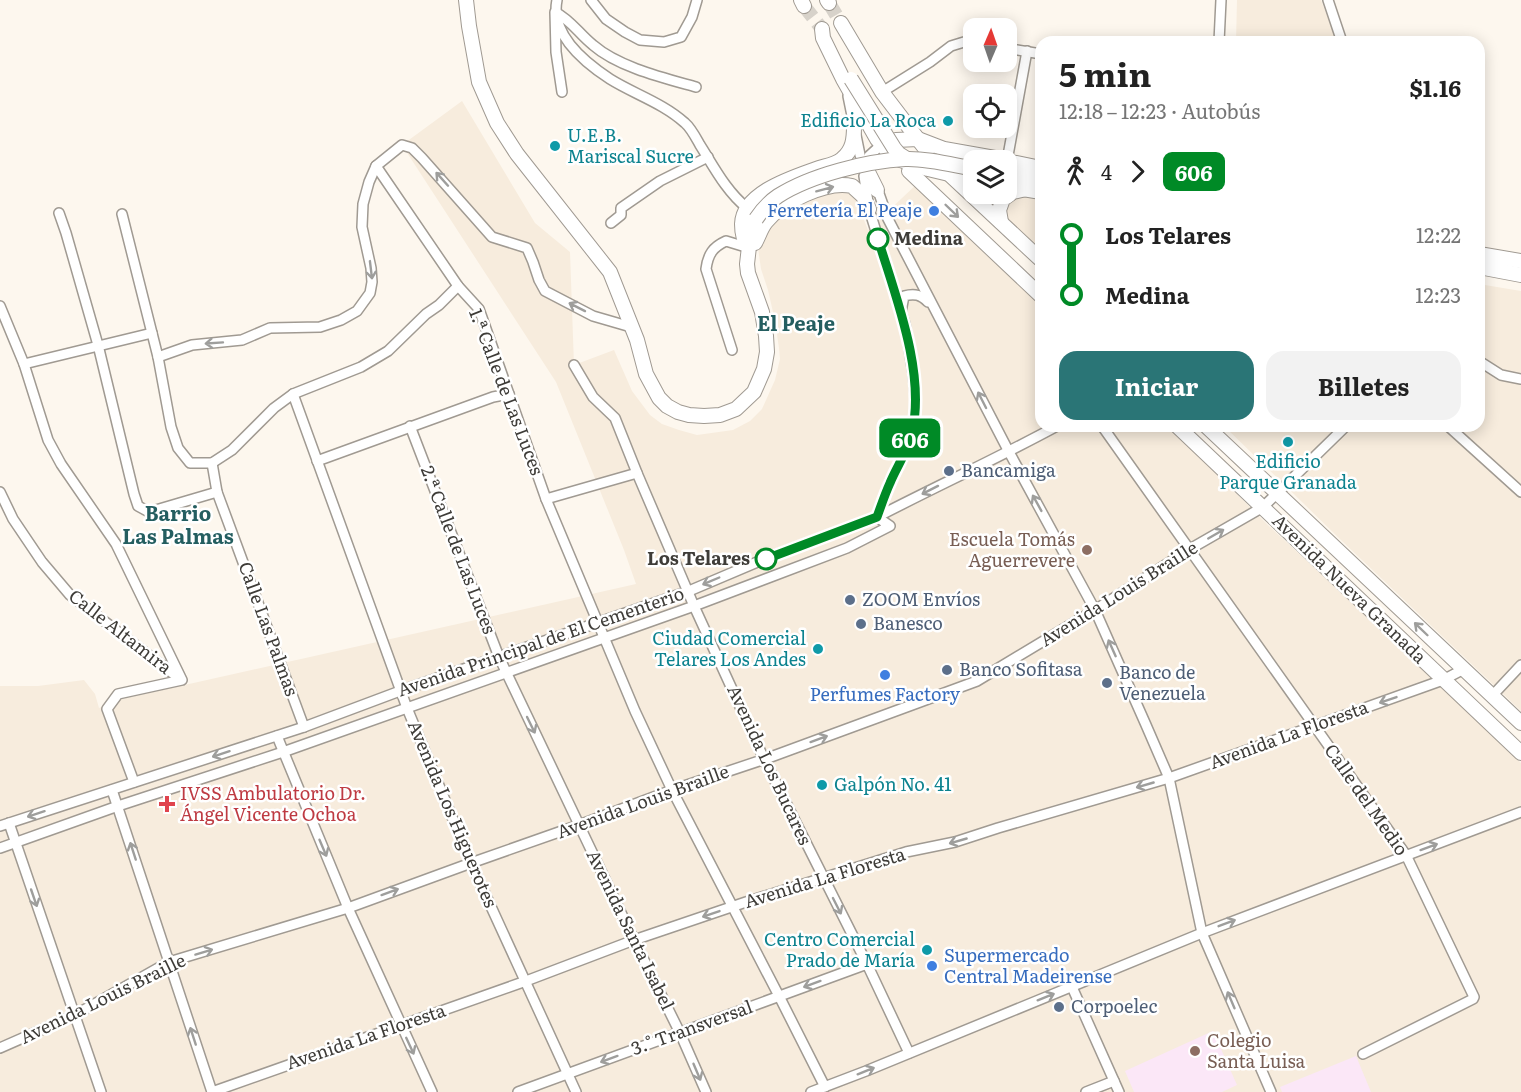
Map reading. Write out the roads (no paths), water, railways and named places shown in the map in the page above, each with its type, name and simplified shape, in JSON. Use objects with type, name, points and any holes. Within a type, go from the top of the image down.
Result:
[{"type":"street","points":[[466,0],[479,82],[497,123],[517,154],[610,272],[637,340],[646,375],[659,398],[678,412],[689,415],[720,415],[736,409],[754,392],[759,383],[764,369],[766,336],[762,312],[747,264],[752,227],[769,202],[822,176],[866,165],[903,163],[963,168]]},
{"type":"street","points":[[557,0],[556,52],[562,92]]},
{"type":"street","points":[[591,0],[606,19],[625,32],[640,40],[664,42],[681,37],[692,17],[697,0]]},
{"type":"street","points":[[1219,36],[1221,0]]},
{"type":"street","points":[[1328,0],[1340,36]]},
{"type":"street","points":[[555,12],[575,26],[593,45],[613,58],[662,78],[696,87]]},
{"type":"street","points":[[555,12],[563,35],[584,60],[610,79],[663,106],[686,124],[730,191],[747,208]]},
{"type":"street","points":[[841,23],[882,92],[927,151]]},
{"type":"street","points":[[822,28],[881,145],[903,163],[1035,290]]},
{"type":"street","points":[[882,92],[951,46],[963,42]]},
{"type":"street","points":[[1017,50],[1035,53]]},
{"type":"street","points":[[1008,150],[1027,51]]},
{"type":"street","points":[[847,79],[855,80],[861,76],[865,69],[865,62]]},
{"type":"street","points":[[847,79],[860,155]]},
{"type":"street","points":[[847,79],[903,163]]},
{"type":"street","points":[[749,248],[742,233],[743,216],[747,208],[761,195],[782,182],[838,162],[849,151],[853,141],[854,126]]},
{"type":"street","points":[[869,209],[867,172],[869,156],[881,145],[896,140],[918,139],[944,149],[963,153]]},
{"type":"street","points":[[158,357],[192,345],[242,340],[270,328],[320,327],[341,321],[357,311],[370,293],[372,282],[362,227],[363,204],[376,166],[402,145],[412,148],[422,158],[492,237],[527,248],[545,291],[593,316],[631,327]]},
{"type":"street","points":[[611,223],[621,215],[621,208],[660,181],[708,157]]},
{"type":"street","points":[[903,163],[963,177]]},
{"type":"street","points":[[938,163],[1035,254]]},
{"type":"street","points":[[1017,163],[1035,167]]},
{"type":"street","name":"1.ª Calle de Las Luces","points":[[376,166],[458,286],[479,309],[546,499],[624,686],[672,790],[779,996],[830,1088]]},
{"type":"street","points":[[867,172],[888,219],[934,308],[1095,610],[1169,778],[1202,933],[1271,1092]]},
{"type":"street","points":[[1017,176],[1035,179]]},
{"type":"street","points":[[0,848],[118,806],[283,752],[694,606],[847,548],[890,526],[877,517],[890,481],[907,448],[912,433],[916,403],[905,324],[863,196],[852,186],[838,185],[818,190],[790,202],[765,222],[756,242],[749,248]]},
{"type":"street","points":[[1017,188],[1035,191]]},
{"type":"street","points":[[1001,222],[999,210],[1003,199],[1013,192],[1026,189]]},
{"type":"street","points":[[59,213],[98,345],[138,506],[149,512],[217,492]]},
{"type":"street","points":[[122,214],[158,357],[171,427],[178,448],[190,463],[212,463],[232,450],[274,408],[293,394],[361,367],[388,351],[458,286]]},
{"type":"street","points":[[732,350],[706,269],[708,258],[717,245],[726,241],[749,248]]},
{"type":"street","points":[[1485,255],[1521,261]]},
{"type":"street","points":[[1485,268],[1521,275]]},
{"type":"street","points":[[901,313],[904,296],[912,294],[922,296],[934,308]]},
{"type":"street","points":[[0,306],[24,364],[48,440],[60,464],[116,544],[182,680],[118,694],[107,709],[134,782]]},
{"type":"street","points":[[24,364],[152,333]]},
{"type":"street","name":"Avenida Los Bucares","points":[[574,365],[593,397],[615,418],[694,606],[764,759],[909,1053]]},
{"type":"street","points":[[1485,365],[1501,375],[1521,379]]},
{"type":"street","name":"Avenida Los Higuerotes","points":[[293,394],[400,691],[471,863],[576,1092]]},
{"type":"street","points":[[317,461],[493,397],[509,394]]},
{"type":"street","name":"2.ª Calle de Las Luces","points":[[410,426],[506,672]]},
{"type":"street","name":"Avenida Principal de El Cementerio","points":[[4,825],[304,727],[400,691],[689,591],[762,560],[877,517],[1046,432]]},
{"type":"street","name":"Calle del Medio","points":[[1106,432],[1406,855],[1474,997],[1364,1054]]},
{"type":"street","name":"Avenida Nueva Granada","points":[[1183,432],[1521,753]]},
{"type":"street","name":"Avenida Nueva Granada","points":[[1212,432],[1521,723]]},
{"type":"street","points":[[1278,494],[1340,432]]},
{"type":"street","points":[[1455,432],[1521,492]]},
{"type":"street","name":"Calle Las Palmas","points":[[212,463],[217,492],[304,727]]},
{"type":"street","points":[[546,499],[637,473]]},
{"type":"street","name":"Calle Altamira","points":[[0,492],[13,519],[42,562],[70,595],[182,680]]},
{"type":"street","name":"Avenida Louis Braille","points":[[1,1046],[75,1015],[169,962],[348,908],[977,681],[1263,507],[1278,494]]},
{"type":"street","points":[[1492,696],[1521,665]]},
{"type":"street","name":"Avenida La Floresta","points":[[212,1092],[733,906],[906,852],[955,842],[1169,778],[1443,680],[1464,669]]},
{"type":"street","name":"Avenida Santa Isabel","points":[[506,672],[680,1033],[706,1092]]},
{"type":"street","points":[[277,736],[348,908],[432,1092]]},
{"type":"street","points":[[112,789],[212,1092]]},
{"type":"street","points":[[811,1092],[830,1088],[909,1053],[1202,933],[1521,812]]},
{"type":"street","points":[[4,825],[14,843],[101,1092]]},
{"type":"street","name":"3.° Transversal","points":[[518,1092],[867,964]]},
{"type":"street","points":[[1072,987],[1119,1092]]},
{"type":"street","points":[[1086,1092],[1114,1081]]},
{"type":"tunnel","points":[[829,3],[841,23]]},
{"type":"tunnel","points":[[804,6],[822,29]]},
{"type":"place","name":"Edificio La Roca","points":[[948,121]]},
{"type":"place","name":"U.E.B. Mariscal Sucre","points":[[555,146]]},
{"type":"place","name":"Ferretería El Peaje","points":[[934,211]]},
{"type":"place","name":"Medina","points":[[878,239]]},
{"type":"place","name":"Edificio Parque Granada","points":[[1288,442]]},
{"type":"place","name":"Bancamiga","points":[[949,471]]},
{"type":"place","name":"Escuela Tomás Aguerrevere","points":[[1087,550]]},
{"type":"place","name":"Los Telares","points":[[766,559]]},
{"type":"place","name":"ZOOM Envíos","points":[[850,600]]},
{"type":"place","name":"Banesco","points":[[861,624]]},
{"type":"place","name":"Ciudad Comercial Telares Los Andes","points":[[818,649]]},
{"type":"place","name":"Banco Sofitasa","points":[[947,670]]},
{"type":"place","name":"Perfumes Factory","points":[[885,675]]},
{"type":"place","name":"Banco de Venezuela","points":[[1107,683]]},
{"type":"place","name":"Galpón No. 41","points":[[822,785]]},
{"type":"place","name":"IVSS Ambulatorio Dr. Ángel Vicente Ochoa","points":[[167,804]]},
{"type":"place","name":"Centro Comercial Prado de María","points":[[927,950]]},
{"type":"place","name":"Supermercado Central Madeirense","points":[[932,966]]},
{"type":"place","name":"Corpoelec","points":[[1059,1007]]},
{"type":"place","name":"Colegio Santa Luisa","points":[[1195,1051]]},
{"type":"district","name":"El Peaje","points":[[796,324]]},
{"type":"district","name":"Barrio Las Palmas","points":[[178,526]]}]
